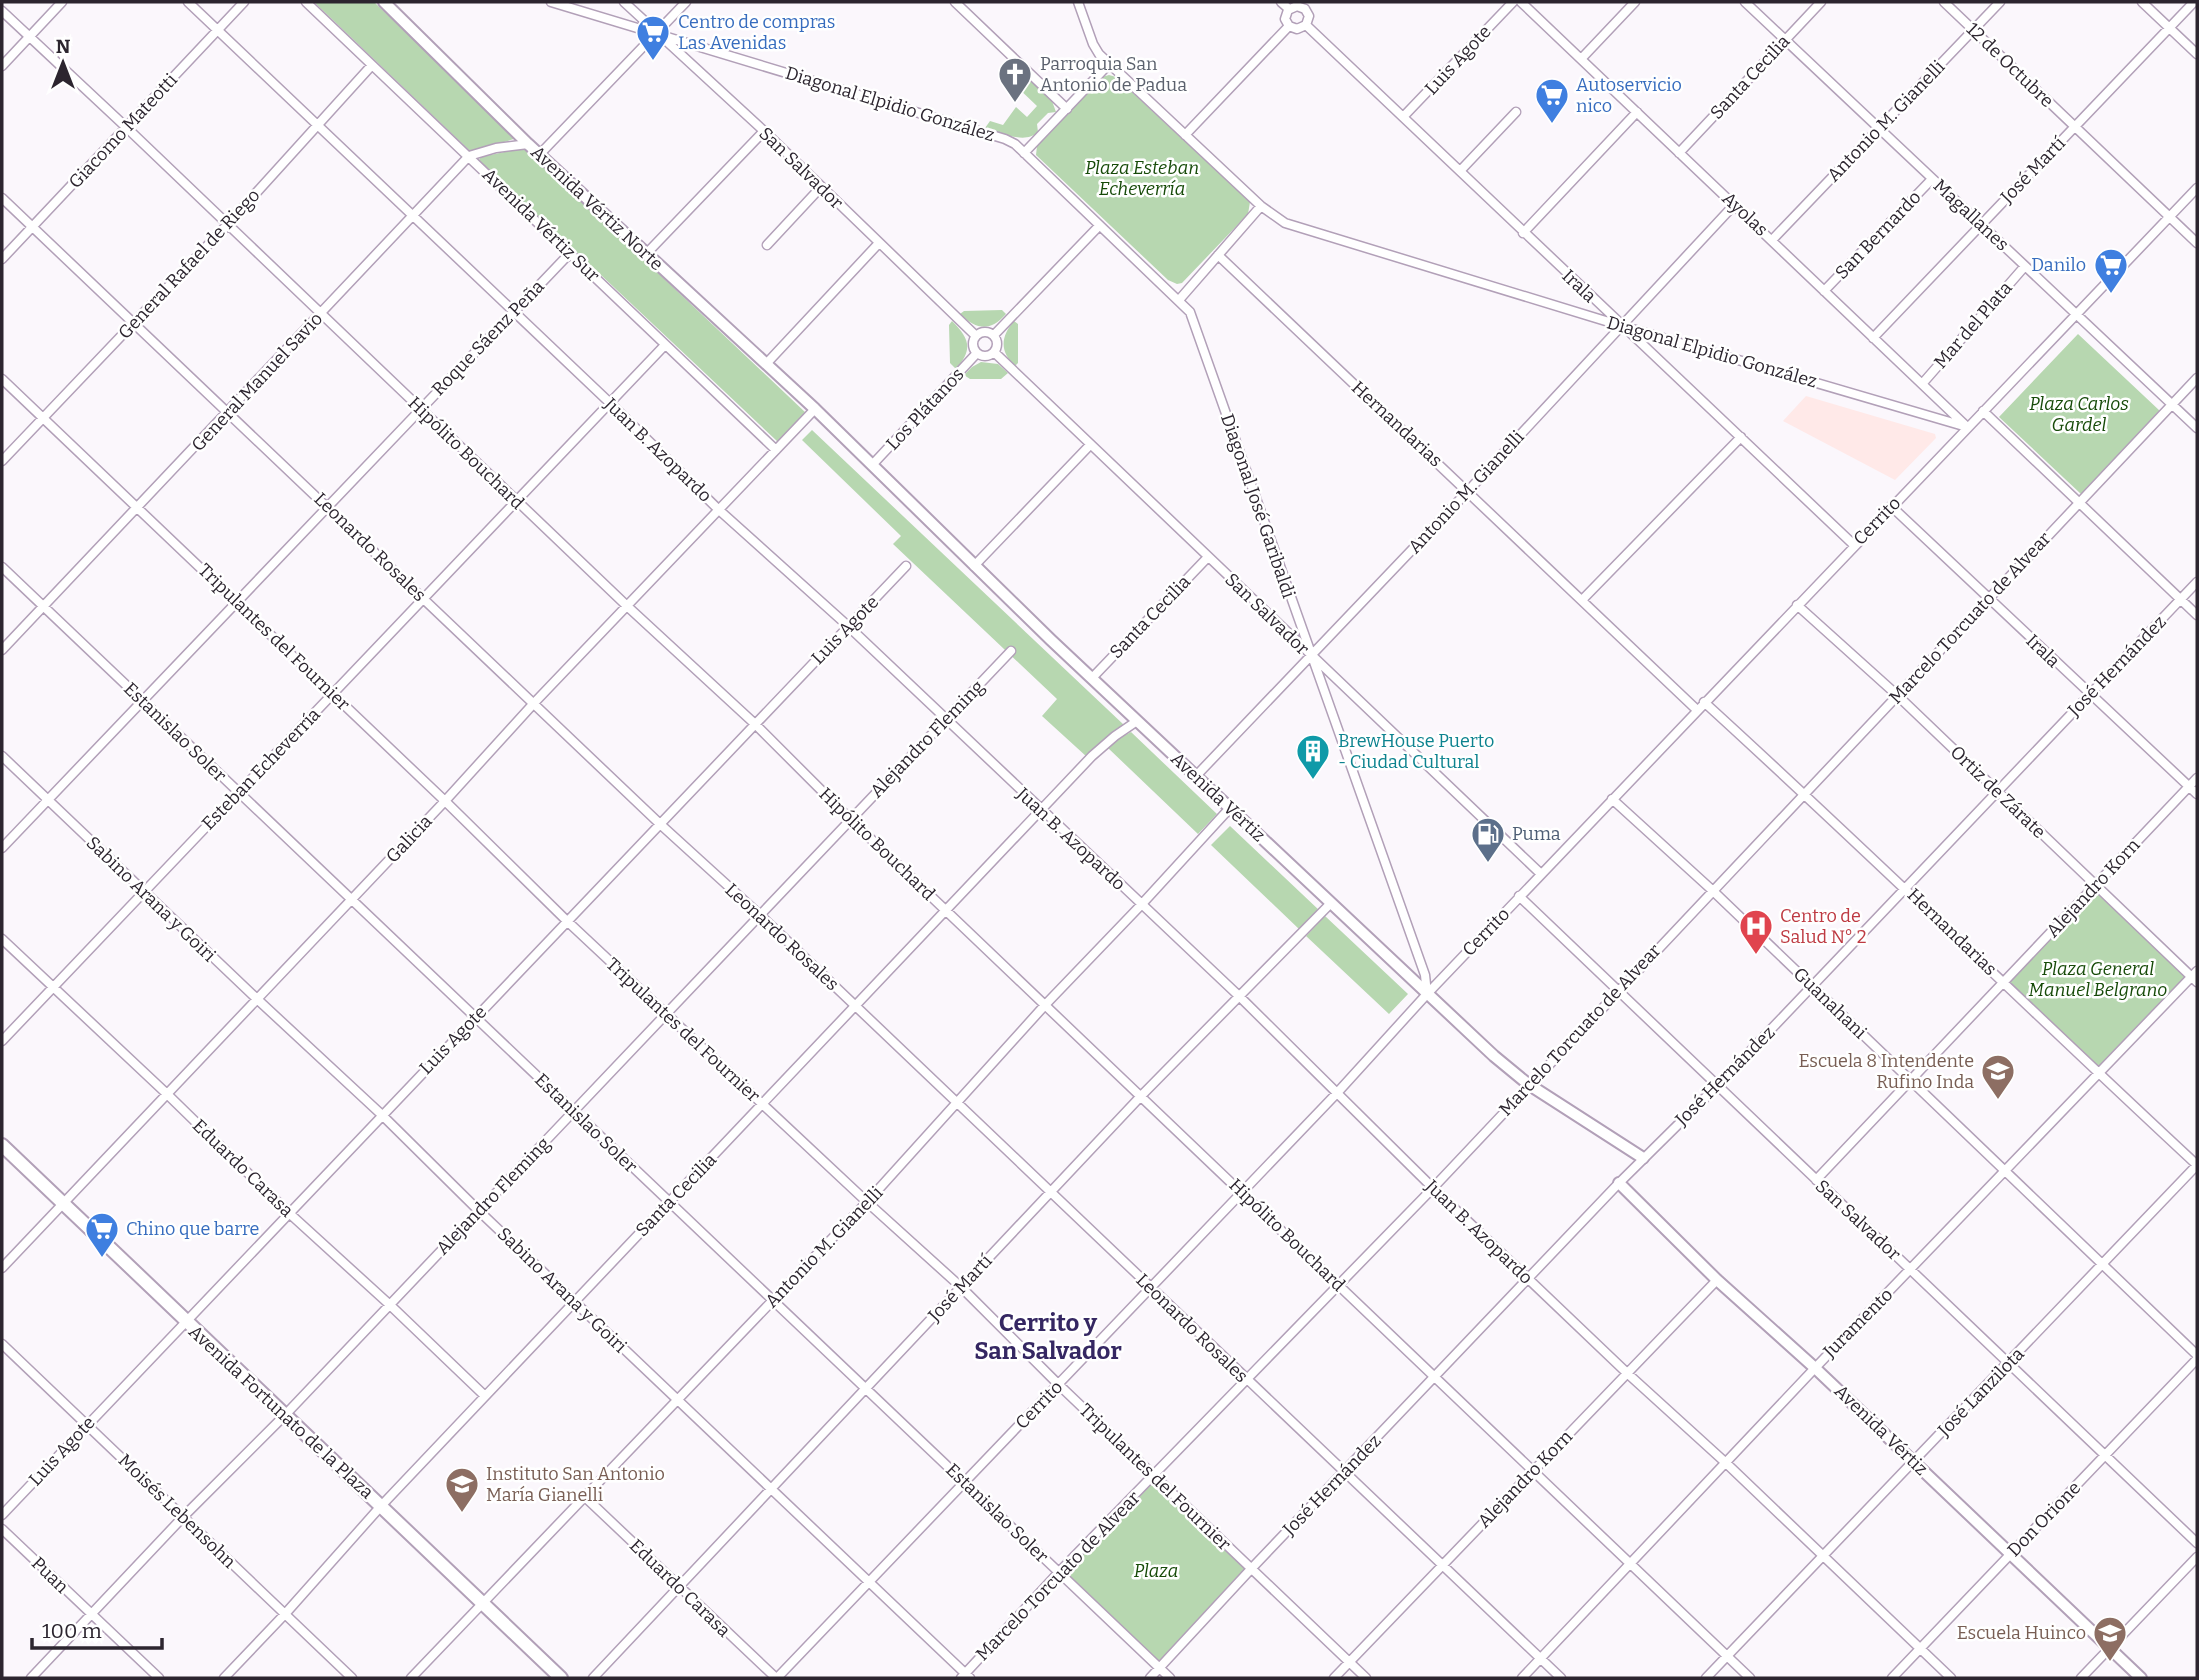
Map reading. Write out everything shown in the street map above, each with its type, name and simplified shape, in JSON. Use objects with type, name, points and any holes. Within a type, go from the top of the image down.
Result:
[{"type":"main road","name":"Avenida Fortunato de la Plaza","points":[[2,1145],[561,1678]]},
{"type":"street","points":[[2,66],[62,2]]},
{"type":"street","name":"Juan B. Azopardo","points":[[188,2],[610,402],[719,510],[848,626],[1240,997],[1433,1188],[1951,1678]]},
{"type":"street","name":"Giacomo Mateotti","points":[[2,259],[244,2]]},
{"type":"street","name":"Avenida Vértiz Sur","points":[[306,2],[776,450]]},
{"type":"street","name":"Avenida Vértiz Norte","points":[[384,2],[528,144],[815,410]]},
{"type":"street","name":"Diagonal Elpidio González","points":[[551,2],[1005,139],[1024,153]]},
{"type":"street","name":"San Salvador","points":[[624,2],[764,131],[976,336]]},
{"type":"street","points":[[540,154],[686,2]]},
{"type":"street","points":[[955,2],[1067,109]]},
{"type":"street","points":[[1078,2],[1099,54],[1261,206],[1179,300],[1024,153],[1109,64]]},
{"type":"street","points":[[1281,2],[1289,9]]},
{"type":"street","points":[[1305,9],[1312,2]]},
{"type":"street","name":"Luis Agote","points":[[1403,117],[1513,2]]},
{"type":"street","name":"Ayolas","points":[[1521,2],[1967,427]]},
{"type":"street","points":[[1581,59],[1635,2]]},
{"type":"street","name":"Magallanes","points":[[1745,2],[2197,428]]},
{"type":"street","name":"Santa Cecilia","points":[[1679,153],[1821,2]]},
{"type":"street","name":"12 de Octubre","points":[[1944,2],[2197,243]]},
{"type":"street","name":"Antonio M. Gianelli","points":[[1772,240],[2000,2]]},
{"type":"street","points":[[2142,2],[2197,54]]},
{"type":"street","name":"José Martí","points":[[1873,338],[2194,2]]},
{"type":"street","points":[[1297,6],[1305,9],[1309,16],[1306,25],[1297,29],[1289,26],[1285,19],[1289,9],[1297,6]]},
{"type":"street","name":"Hipólito Bouchard","points":[[2,11],[516,501],[755,724],[850,820],[1750,1678]]},
{"type":"street","name":"Irala","points":[[1306,25],[1854,545]]},
{"type":"street","points":[[1185,135],[1289,26]]},
{"type":"street","name":"General Rafael de Riego","points":[[2,461],[227,225],[372,65]]},
{"type":"street","points":[[1460,172],[1516,112]]},
{"type":"street","points":[[1523,233],[1637,112]]},
{"type":"street","points":[[647,253],[764,131]]},
{"type":"street","points":[[469,156],[496,148],[528,144]]},
{"type":"street","name":"General Manuel Savio","points":[[2,650],[469,156]]},
{"type":"street","name":"San Bernardo","points":[[1824,291],[1932,179]]},
{"type":"street","points":[[766,245],[821,187]]},
{"type":"street","name":"Cerrito","points":[[777,1678],[1336,1093],[1519,896],[2197,188]]},
{"type":"street","name":"Leonardo Rosales","points":[[2,198],[1561,1678]]},
{"type":"street","name":"Antonio M. Gianelli","points":[[1195,777],[1468,491],[1734,205]]},
{"type":"street","name":"Diagonal Elpidio González","points":[[1261,206],[1285,223],[1622,326],[1967,427]]},
{"type":"street","points":[[994,335],[1099,226]]},
{"type":"street","points":[[766,364],[879,243]]},
{"type":"street","name":"Roque Sáenz Peña","points":[[2,848],[570,253]]},
{"type":"street","name":"Hernandarias","points":[[1218,255],[1697,710]]},
{"type":"street","name":"Mar del Plata","points":[[1922,384],[2025,265]]},
{"type":"street","name":"Diagonal José Garibaldi","points":[[1179,300],[1190,312],[1424,975],[1427,993]]},
{"type":"street","points":[[985,332],[994,335],[998,343],[994,352],[986,356],[977,353],[973,344],[976,336],[985,332]]},
{"type":"street","name":"Esteban Echeverría","points":[[2,1041],[665,345]]},
{"type":"street","name":"San Salvador","points":[[994,352],[1541,874]]},
{"type":"street","name":"Los Plátanos","points":[[873,464],[977,353]]},
{"type":"street","name":"Marcelo Torcuato de Alvear","points":[[965,1677],[1059,1572],[1433,1188],[1528,1084],[2197,378]]},
{"type":"street","name":"Tripulantes del Fournier","points":[[2,379],[445,801],[567,921],[961,1287],[1058,1384],[1366,1678]]},
{"type":"street","name":"Galicia","points":[[2,1268],[445,801],[535,702],[815,410]]},
{"type":"street","name":"Avenida Vértiz","points":[[815,410],[1195,777],[1494,1056],[1528,1084],[1643,1158]]},
{"type":"street","points":[[1983,411],[2197,615]]},
{"type":"street","points":[[1583,599],[1741,437]]},
{"type":"street","points":[[974,566],[1090,445]]},
{"type":"street","name":"Irala","points":[[1891,506],[2197,794]]},
{"type":"street","name":"Santa Cecilia","points":[[1093,677],[1208,557]]},
{"type":"street","name":"Luis Agote","points":[[2,1515],[906,566]]},
{"type":"street","name":"Estanislao Soler","points":[[2,567],[1170,1678]]},
{"type":"street","name":"José Hernández","points":[[1160,1668],[1619,1183],[1717,1086],[2197,582]]},
{"type":"street","name":"Ortiz de Zárate","points":[[1797,605],[1897,695],[2195,977]]},
{"type":"street","name":"Alejandro Fleming","points":[[31,1678],[183,1517],[286,1414],[1011,651]]},
{"type":"street","name":"Hernandarias","points":[[1704,702],[1906,888],[2098,1074],[2197,1165]]},
{"type":"street","name":"Santa Cecilia","points":[[224,1678],[381,1506],[1092,756],[1137,721]]},
{"type":"street","name":"Sabino Arana y Goiri","points":[[2,756],[382,1115],[965,1677]]},
{"type":"street","name":"Alejandro Korn","points":[[1815,1180],[2197,778]]},
{"type":"street","name":"Guanahani","points":[[1612,799],[1813,986],[2197,1357]]},
{"type":"street","name":"Antonio M. Gianelli","points":[[411,1678],[867,1202],[1045,1005],[1229,809]]},
{"type":"street","name":"San Salvador","points":[[1519,896],[2197,1543]]},
{"type":"street","name":"José Martí","points":[[593,1678],[1141,1096],[1331,902]]},
{"type":"street","name":"Eduardo Carasa","points":[[2,939],[485,1396]]},
{"type":"street","name":"Juramento","points":[[1522,1678],[2005,1170],[2195,977]]},
{"type":"street","name":"José Lanzilota","points":[[1706,1678],[2197,1165]]},
{"type":"street","name":"Avenida Vértiz","points":[[1619,1183],[1717,1280],[1815,1368],[2141,1678]]},
{"type":"street","name":"Alejandro Korn","points":[[1334,1678],[1717,1280]]},
{"type":"street","name":"Moisés Lebensohn","points":[[2,1344],[352,1678]]},
{"type":"street","name":"Don Orione","points":[[1892,1678],[2197,1357]]},
{"type":"street","name":"Eduardo Carasa","points":[[585,1497],[777,1678]]},
{"type":"street","name":"Puan","points":[[2,1529],[159,1678]]},
{"type":"street","points":[[2081,1678],[2197,1557]]},
{"type":"street","points":[[1150,1678],[1160,1668]]},
{"type":"shaded area","points":[[1806,396],[1935,434],[1936,438],[1895,480],[1783,421]]},
{"type":"green space","points":[[314,2],[374,2],[517,138],[471,152]]},
{"type":"green space","points":[[1024,75],[1052,101],[1056,112],[1048,113],[1037,124],[1038,132],[1033,136],[1019,138],[985,128],[990,121],[1003,125],[1016,107],[1027,117],[1037,106],[1015,85]]},
{"type":"green space","name":"Plaza Esteban Echeverría","points":[[1102,77],[1116,77],[1250,202],[1248,214],[1182,283],[1168,280],[1036,155],[1037,146]]},
{"type":"green space","points":[[523,148],[806,413],[778,442],[479,160],[481,157]]},
{"type":"green space","points":[[1002,310],[1006,314],[1000,320],[983,327],[960,314],[964,311]]},
{"type":"green space","points":[[952,321],[963,333],[967,344],[965,356],[956,369],[950,363],[949,325]]},
{"type":"green space","points":[[1014,321],[1018,324],[1018,363],[1015,366],[1004,349],[1006,332]]},
{"type":"green space","name":"Plaza Carlos Gardel","points":[[2078,334],[2160,411],[2081,494],[1999,417]]},
{"type":"green space","points":[[981,362],[998,364],[1008,373],[1001,379],[970,379],[964,375]]},
{"type":"green space","points":[[812,430],[1124,725],[1087,757],[1042,716],[1057,699],[893,544],[901,536],[802,440]]},
{"type":"green space","points":[[1131,732],[1217,814],[1198,834],[1108,748]]},
{"type":"green space","points":[[1230,826],[1320,911],[1300,930],[1211,845]]},
{"type":"green space","name":"Plaza General Manuel Belgrano","points":[[2096,885],[2191,977],[2098,1074],[2004,982]]},
{"type":"green space","points":[[1325,916],[1408,994],[1389,1014],[1306,936]]},
{"type":"green space","name":"Plaza","points":[[1155,1476],[1251,1569],[1160,1668],[1059,1572]]},
{"type":"place","name":"Centro de compras Las Avenidas","points":[[653,62]]},
{"type":"place","name":"Parroquia San Antonio de Padua","points":[[1015,104]]},
{"type":"place","name":"Autoservicio nico","points":[[1552,125]]},
{"type":"place","name":"Danilo","points":[[2111,295]]},
{"type":"place","name":"BrewHouse Puerto - Ciudad Cultural","points":[[1313,781]]},
{"type":"place","name":"Puma","points":[[1488,864]]},
{"type":"place","name":"Centro de Salud N° 2","points":[[1756,956]]},
{"type":"place","name":"Escuela 8 Intendente Rufino Inda","points":[[1998,1101]]},
{"type":"place","name":"Chino que barre","points":[[102,1259]]},
{"type":"place","name":"Instituto San Antonio María Gianelli","points":[[462,1514]]},
{"type":"place","name":"Escuela Huinco","points":[[2110,1663]]},
{"type":"district","name":"Cerrito y San Salvador","points":[[1048,1337]]}]
